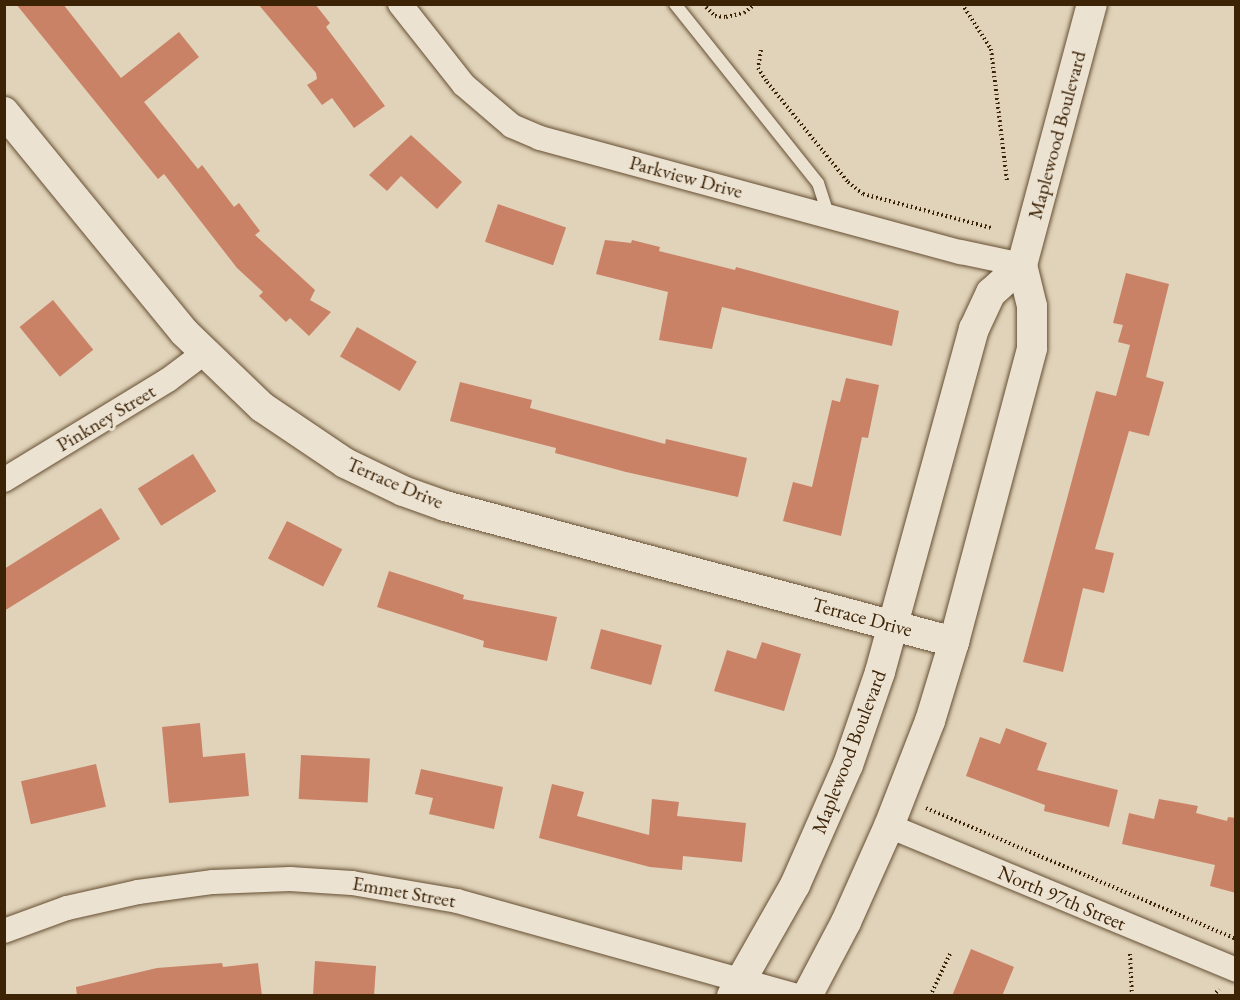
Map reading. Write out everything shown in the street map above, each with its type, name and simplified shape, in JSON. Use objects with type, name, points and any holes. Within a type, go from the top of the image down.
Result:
[{"type":"street","name":"Parkview Drive","points":[[400,4],[464,85],[512,126],[540,138],[829,217],[1022,265]]},
{"type":"street","name":"Maplewood Boulevard","points":[[807,996],[846,922],[889,826],[930,721],[954,642],[1032,348],[1032,306],[1022,265],[1092,4]]},
{"type":"street","name":"Terrace Drive","points":[[4,112],[204,353],[262,407],[306,440],[403,491],[954,642]]},
{"type":"street","name":"Maplewood Boulevard","points":[[737,988],[795,885],[837,793],[864,724],[974,329],[991,293],[1022,265]]},
{"type":"street","name":"Pinkney Street","points":[[4,480],[168,380],[204,353]]},
{"type":"street","name":"North 97th Street","points":[[889,826],[1236,970]]},
{"type":"street","name":"Emmet Street","points":[[4,931],[67,908],[138,892],[213,882],[290,879],[352,882],[458,901],[737,988],[798,996]]},
{"type":"lane","points":[[675,4],[818,183],[829,217]]},
{"type":"path","points":[[703,4],[715,16],[726,17],[744,13],[755,4]]},
{"type":"path","points":[[962,4],[991,49],[1007,181]]},
{"type":"path","points":[[761,50],[758,68],[767,82],[848,182],[863,194],[992,228]]},
{"type":"path","points":[[923,807],[1236,939]]},
{"type":"path","points":[[1128,926],[1132,996]]},
{"type":"path","points":[[930,996],[950,954]]},
{"type":"building","points":[[16,4],[63,4],[121,78],[179,32],[199,57],[144,102],[198,169],[202,165],[234,207],[239,203],[260,231],[255,235],[315,290],[310,300],[331,312],[309,336],[290,318],[286,322],[259,296],[263,292],[237,268],[164,174],[158,179]]},
{"type":"building","points":[[258,4],[315,4],[330,23],[326,27],[385,106],[354,128],[332,98],[322,105],[307,85],[317,79],[316,73]]},
{"type":"building","points":[[411,135],[462,182],[437,209],[401,176],[387,191],[369,175]]},
{"type":"building","points":[[498,204],[566,227],[553,265],[485,242]]},
{"type":"building","points":[[605,240],[631,243],[632,240],[660,247],[659,251],[735,270],[736,267],[899,311],[892,346],[722,307],[712,349],[659,340],[668,292],[596,274]]},
{"type":"building","points":[[1126,273],[1169,284],[1146,377],[1164,382],[1149,436],[1129,431],[1095,549],[1114,553],[1104,593],[1083,588],[1063,672],[1023,662],[1096,391],[1116,396],[1130,345],[1118,342],[1123,325],[1113,323]]},
{"type":"building","points":[[53,300],[93,350],[60,377],[20,327]]},
{"type":"building","points":[[357,327],[417,362],[400,391],[340,356]]},
{"type":"building","points":[[846,378],[879,385],[868,438],[862,437],[841,536],[783,521],[793,482],[812,487],[832,400],[840,402]]},
{"type":"building","points":[[460,382],[532,400],[530,408],[665,444],[666,439],[747,458],[738,497],[626,472],[555,453],[556,448],[450,421]]},
{"type":"building","points":[[193,454],[216,491],[161,526],[138,488]]},
{"type":"building","points":[[101,508],[120,539],[4,611],[4,569]]},
{"type":"building","points":[[287,521],[342,549],[323,587],[268,558]]},
{"type":"building","points":[[389,571],[464,595],[463,599],[557,617],[547,661],[483,647],[484,641],[377,607]]},
{"type":"building","points":[[601,629],[662,645],[651,685],[590,669]]},
{"type":"building","points":[[762,642],[801,654],[784,711],[714,691],[727,650],[756,659]]},
{"type":"building","points":[[200,723],[203,757],[245,753],[249,796],[169,803],[162,727]]},
{"type":"building","points":[[1006,728],[1047,743],[1037,770],[1118,790],[1109,827],[1044,811],[1045,805],[966,776],[980,737],[1000,744]]},
{"type":"building","points":[[301,755],[370,759],[368,803],[299,799]]},
{"type":"building","points":[[96,764],[106,807],[31,824],[21,781]]},
{"type":"building","points":[[421,769],[503,787],[494,829],[429,814],[433,798],[415,794]]},
{"type":"building","points":[[552,784],[584,792],[577,816],[649,835],[652,799],[679,802],[677,816],[746,823],[742,862],[683,856],[682,870],[650,867],[539,838]]},
{"type":"building","points":[[1159,799],[1198,806],[1196,813],[1227,821],[1228,817],[1236,818],[1236,893],[1210,886],[1215,865],[1122,844],[1129,813],[1154,819]]},
{"type":"building","points":[[971,949],[1014,967],[1002,996],[952,996]]},
{"type":"building","points":[[315,961],[376,966],[374,996],[313,996]]},
{"type":"building","points":[[222,963],[223,967],[258,963],[262,996],[77,996],[76,987],[157,968]]}]
